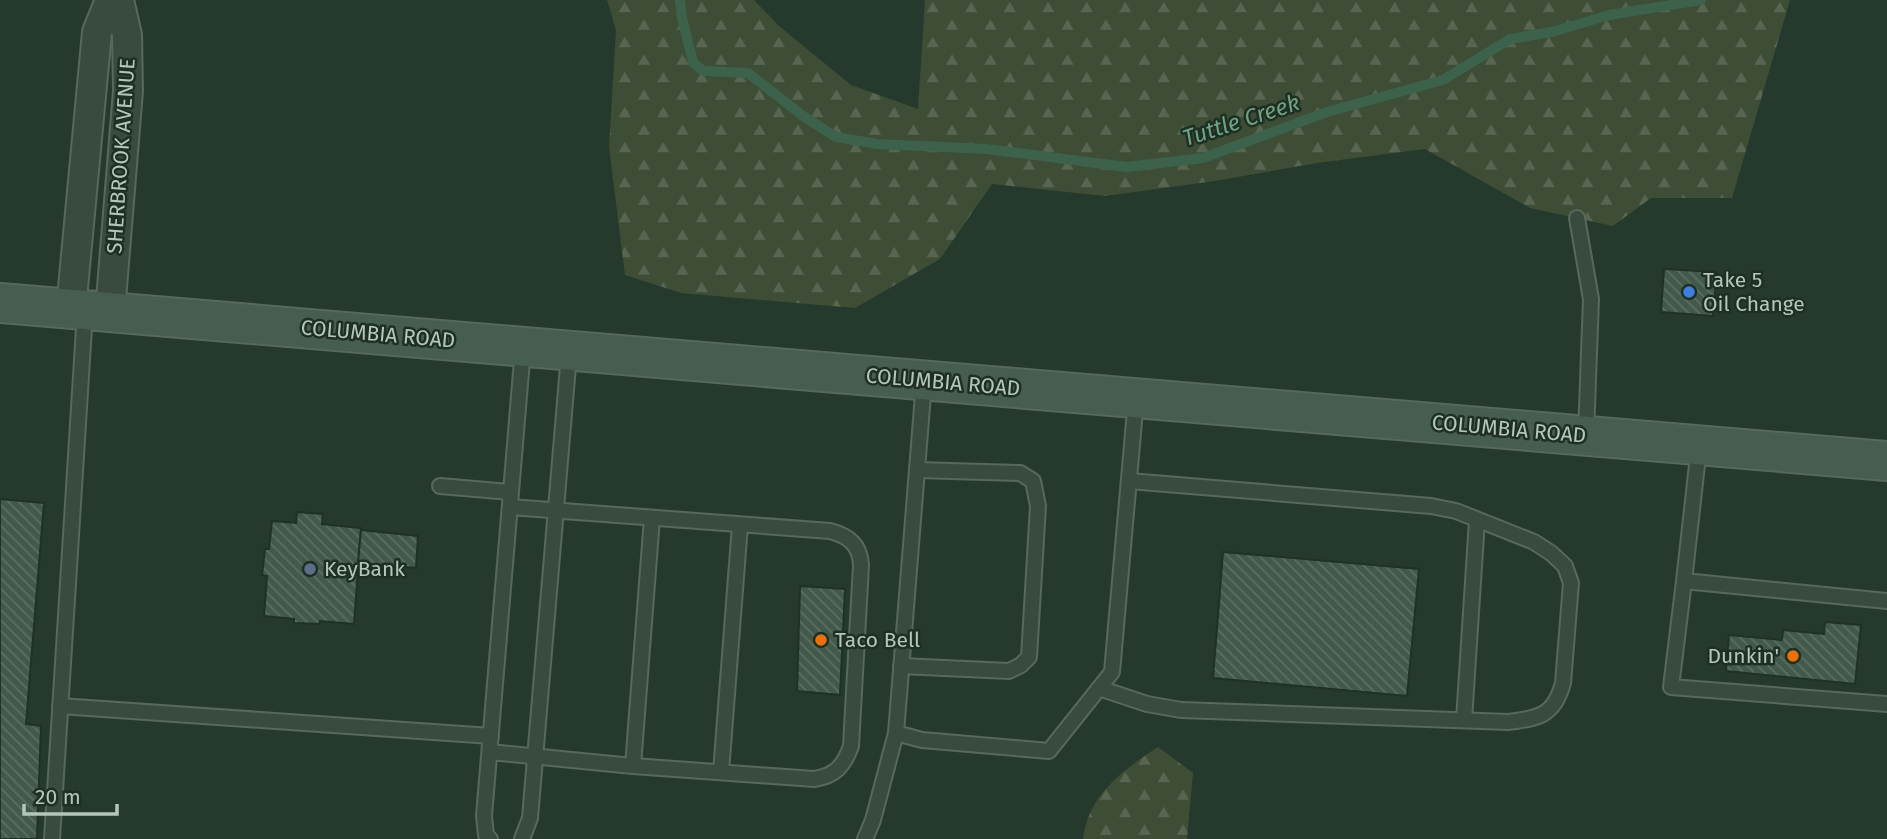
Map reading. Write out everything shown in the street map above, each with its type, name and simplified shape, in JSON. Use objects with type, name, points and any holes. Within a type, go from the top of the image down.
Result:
[{"type":"main road","name":"COLUMBIA ROAD","points":[[0,303],[1887,461]]},
{"type":"street","name":"SHERBROOK AVENUE","points":[[89,310],[97,32],[110,0]]},
{"type":"street","name":"SHERBROOK AVENUE","points":[[89,310],[128,91],[127,35],[119,0]]},
{"type":"lane","points":[[1577,218],[1591,299],[1586,436]]},
{"type":"lane","points":[[52,839],[89,310]]},
{"type":"lane","points":[[491,839],[486,835],[484,816],[523,346]]},
{"type":"lane","points":[[522,839],[530,818],[569,351]]},
{"type":"lane","points":[[864,839],[873,820],[896,733],[924,380]]},
{"type":"lane","points":[[896,733],[922,740],[1049,751],[1112,673],[1136,398]]},
{"type":"lane","points":[[1699,445],[1671,687],[1887,704]]},
{"type":"lane","points":[[901,666],[1009,671],[1029,657],[1038,506],[1033,481],[1020,473],[917,470]]},
{"type":"lane","points":[[1099,688],[1147,704],[1181,710],[1508,722],[1539,718],[1559,698],[1563,682],[1572,583],[1565,566],[1552,553],[1534,542],[1456,511],[1431,506],[1129,481]]},
{"type":"lane","points":[[440,486],[510,499],[555,511],[830,531],[849,538],[861,555],[851,746],[841,767],[824,777],[814,779],[633,766],[490,752]]},
{"type":"lane","points":[[633,766],[652,518]]},
{"type":"lane","points":[[1464,720],[1477,520]]},
{"type":"lane","points":[[721,772],[740,525]]},
{"type":"lane","points":[[1684,581],[1887,601]]},
{"type":"lane","points":[[60,706],[491,736]]},
{"type":"green space","points":[[607,0],[754,0],[779,26],[851,85],[918,109],[925,0],[1790,0],[1732,198],[1651,198],[1613,226],[1530,208],[1425,149],[1105,196],[992,184],[940,259],[855,308],[681,293],[625,275],[609,147],[616,30]]},
{"type":"green space","points":[[1158,747],[1193,773],[1187,839],[1083,839],[1086,823],[1100,796],[1121,774]]},
{"type":"building","name":"Take 5 Oil Change","points":[[1664,269],[1717,272],[1713,316],[1661,312]]},
{"type":"building","points":[[0,499],[44,503],[26,724],[41,726],[37,839],[0,839]]},
{"type":"building","name":"KeyBank","points":[[297,512],[323,514],[322,524],[361,528],[354,624],[320,621],[319,624],[294,623],[294,619],[264,616],[267,576],[262,575],[265,549],[269,549],[272,521],[296,523]]},
{"type":"building","points":[[361,530],[418,536],[416,568],[358,563]]},
{"type":"building","points":[[1223,552],[1419,569],[1407,696],[1213,678]]},
{"type":"building","name":"Taco Bell","points":[[800,586],[845,589],[840,695],[797,691]]},
{"type":"building","name":"Dunkin'","points":[[1825,622],[1861,625],[1855,684],[1726,671],[1729,635],[1782,640],[1783,630],[1824,634]]},
{"type":"waterway","name":"Tuttle Creek","points":[[680,0],[693,62],[703,71],[748,73],[803,116],[836,137],[877,144],[986,149],[1127,167],[1203,158],[1327,112],[1443,80],[1510,39],[1552,32],[1609,15],[1701,0]]},
{"type":"place","name":"Take 5 Oil Change","points":[[1689,292]]},
{"type":"place","name":"KeyBank","points":[[310,569]]},
{"type":"place","name":"Taco Bell","points":[[821,640]]},
{"type":"place","name":"Dunkin'","points":[[1793,656]]}]
